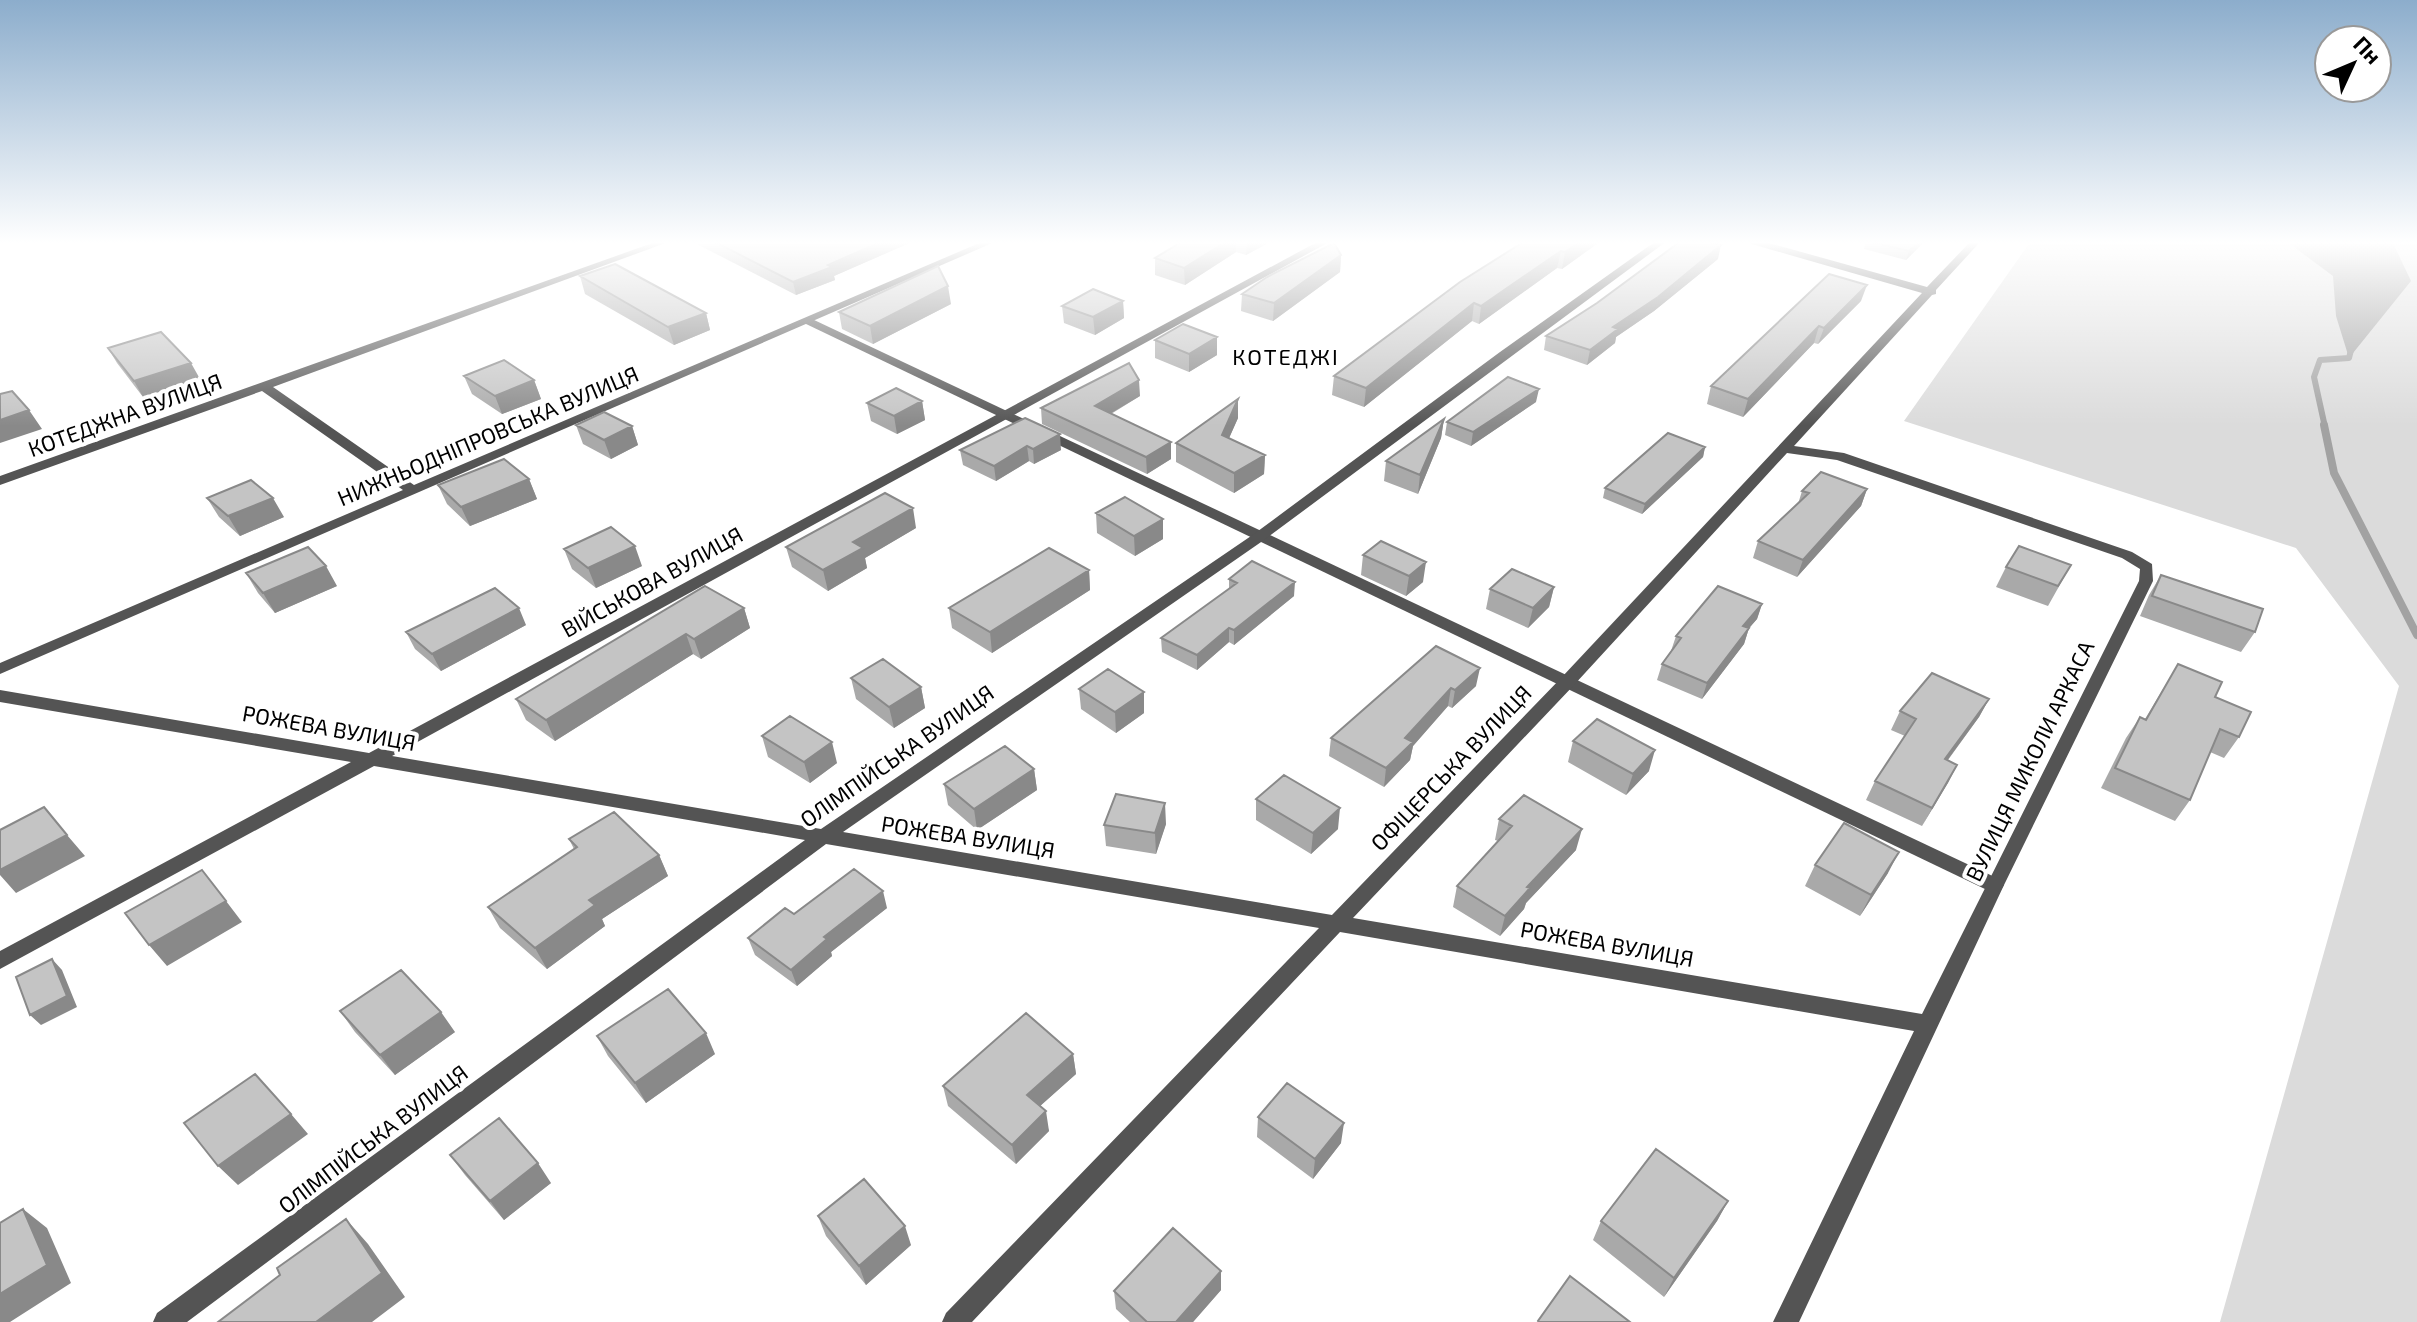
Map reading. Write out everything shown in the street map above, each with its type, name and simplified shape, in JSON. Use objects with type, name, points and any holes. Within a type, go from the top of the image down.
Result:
[{"type":"street","name":"КОТЕДЖНА ВУЛИЦЯ","points":[[0,481],[495,303]]},
{"type":"street","name":"НИЖНЬОДНІПРОВСЬКА ВУЛИЦЯ","points":[[0,669],[411,489],[850,303]]},
{"type":"street","name":"ВІЙСЬКОВА ВУЛИЦЯ","points":[[0,961],[375,760],[1211,303]]},
{"type":"street","name":"ОЛІМПІЙСЬКА ВУЛИЦЯ","points":[[166,1322],[822,837],[1259,537],[1578,303]]},
{"type":"street","name":"ОФІЦЕРСЬКА ВУЛИЦЯ","points":[[955,1322],[1568,681],[1922,303]]},
{"type":"street","points":[[808,321],[1994,885]]},
{"type":"street","points":[[264,386],[411,489]]},
{"type":"street","name":"ВУЛИЦЯ МИКОЛИ АРКАСА","points":[[1783,448],[1839,456],[2127,555],[2147,567],[2146,581],[1994,885],[1786,1322]]},
{"type":"street","name":"РОЖЕВА ВУЛИЦЯ","points":[[0,696],[1928,1024]]},
{"type":"shaded area","points":[[1987,303],[2417,303],[2417,1322],[2220,1322],[2399,686],[2296,548],[1904,421]]},
{"type":"shaded area","points":[[2335,303],[2394,303],[2349,358]]},
{"type":"building","points":[[626,303],[687,303],[706,313],[668,327]]},
{"type":"building","points":[[859,303],[915,303],[870,326],[839,312]]},
{"type":"building","points":[[1068,303],[1120,303],[1093,317],[1062,306]]},
{"type":"building","points":[[1432,303],[1486,303],[1481,306],[1474,303],[1366,388],[1334,376]]},
{"type":"building","points":[[1597,303],[1649,303],[1613,327],[1618,329],[1590,350],[1546,336]]},
{"type":"building","points":[[1799,303],[1849,303],[1824,328],[1819,326],[1748,399],[1711,386]]},
{"type":"building","points":[[1183,324],[1217,337],[1189,354],[1155,340]]},
{"type":"building","points":[[161,332],[191,363],[134,381],[108,348]]},
{"type":"building","points":[[504,360],[534,380],[495,396],[464,376]]},
{"type":"building","points":[[1129,363],[1139,380],[1095,406],[1171,442],[1146,457],[1041,408]]},
{"type":"building","points":[[1508,377],[1539,389],[1473,432],[1447,422]]},
{"type":"building","points":[[896,388],[922,401],[894,416],[867,403]]},
{"type":"building","points":[[12,391],[29,410],[0,420],[0,394]]},
{"type":"building","points":[[1238,399],[1222,435],[1265,455],[1234,473],[1176,443]]},
{"type":"building","points":[[604,412],[632,426],[604,440],[576,425]]},
{"type":"building","points":[[1025,418],[1060,434],[1033,449],[1027,446],[994,466],[960,450]]},
{"type":"building","points":[[1444,419],[1420,475],[1386,461]]},
{"type":"building","points":[[1668,433],[1705,447],[1645,504],[1605,488]]},
{"type":"building","points":[[504,459],[529,479],[461,507],[438,485]]},
{"type":"building","points":[[1821,472],[1867,489],[1803,560],[1758,541],[1809,493],[1802,491]]},
{"type":"building","points":[[251,480],[273,498],[228,516],[207,498]]},
{"type":"building","points":[[885,493],[913,508],[853,542],[863,548],[823,570],[786,547]]},
{"type":"building","points":[[1125,497],[1163,519],[1134,536],[1096,513]]},
{"type":"building","points":[[611,527],[635,546],[588,568],[564,549]]},
{"type":"building","points":[[1381,541],[1426,562],[1409,576],[1363,555]]},
{"type":"building","points":[[2019,546],[2071,565],[2058,586],[2006,567]]},
{"type":"building","points":[[308,547],[326,566],[263,593],[246,573]]},
{"type":"building","points":[[1049,548],[1089,570],[990,632],[949,608]]},
{"type":"building","points":[[1252,561],[1295,582],[1234,630],[1229,628],[1197,655],[1161,638],[1237,583],[1229,579]]},
{"type":"building","points":[[1512,569],[1554,587],[1533,608],[1490,589]]},
{"type":"building","points":[[2161,575],[2263,609],[2255,632],[2152,596]]},
{"type":"building","points":[[705,586],[744,608],[694,639],[686,634],[546,720],[516,699]]},
{"type":"building","points":[[1718,586],[1762,604],[1743,626],[1749,628],[1707,683],[1662,664],[1681,638],[1676,636]]},
{"type":"building","points":[[495,588],[519,608],[432,654],[406,632]]},
{"type":"building","points":[[1436,646],[1480,668],[1455,690],[1451,688],[1405,738],[1413,742],[1386,768],[1331,738]]},
{"type":"building","points":[[883,659],[921,687],[889,707],[851,678]]},
{"type":"building","points":[[2178,664],[2222,682],[2215,697],[2251,712],[2239,737],[2220,729],[2190,800],[2115,768],[2140,717],[2146,720]]},
{"type":"building","points":[[1108,669],[1144,692],[1115,712],[1079,689]]},
{"type":"building","points":[[1932,673],[1989,699],[1945,759],[1957,765],[1932,808],[1875,781],[1916,719],[1900,711]]},
{"type":"building","points":[[790,716],[832,742],[804,762],[762,736]]},
{"type":"building","points":[[1597,719],[1655,750],[1633,774],[1573,741]]},
{"type":"building","points":[[1005,746],[1034,769],[974,809],[944,784]]},
{"type":"building","points":[[1284,775],[1340,808],[1313,833],[1256,799]]},
{"type":"building","points":[[1116,794],[1165,803],[1155,833],[1104,825]]},
{"type":"building","points":[[1524,795],[1582,829],[1527,887],[1530,888],[1505,916],[1457,886],[1512,826],[1499,819]]},
{"type":"building","points":[[44,807],[67,835],[0,870],[0,830]]},
{"type":"building","points":[[614,812],[659,855],[589,900],[595,905],[535,948],[488,907],[577,847],[569,839]]},
{"type":"building","points":[[1844,823],[1899,852],[1871,895],[1815,865]]},
{"type":"building","points":[[854,869],[883,891],[824,937],[827,939],[791,970],[748,938],[785,908],[794,914]]},
{"type":"building","points":[[202,870],[226,901],[149,945],[125,913]]},
{"type":"building","points":[[52,959],[67,996],[30,1015],[16,977]]},
{"type":"building","points":[[401,970],[441,1012],[380,1055],[340,1011]]},
{"type":"building","points":[[668,989],[706,1033],[635,1083],[597,1036]]},
{"type":"building","points":[[1026,1013],[1073,1054],[1027,1095],[1046,1111],[1012,1145],[943,1086]]},
{"type":"building","points":[[255,1074],[291,1114],[218,1166],[184,1123]]},
{"type":"building","points":[[1287,1083],[1344,1123],[1315,1159],[1258,1117]]},
{"type":"building","points":[[499,1118],[538,1163],[490,1201],[450,1155]]},
{"type":"building","points":[[1656,1149],[1728,1201],[1674,1278],[1601,1221]]},
{"type":"building","points":[[864,1179],[905,1226],[859,1266],[818,1216]]},
{"type":"building","points":[[23,1209],[47,1265],[0,1294],[0,1223]]},
{"type":"building","points":[[346,1219],[382,1273],[316,1322],[218,1322],[280,1275],[277,1268]]},
{"type":"building","points":[[1173,1228],[1221,1271],[1176,1322],[1147,1322],[1114,1291]]},
{"type":"building","points":[[1570,1276],[1630,1322],[1539,1322]]},
{"type":"waterway","points":[[2325,427],[2314,377],[2320,360],[2349,358],[2351,350]]},
{"type":"waterway","points":[[2324,425],[2334,473],[2417,635]]},
{"type":"district","name":"КОТЕДЖІ","points":[[1286,357]]}]
